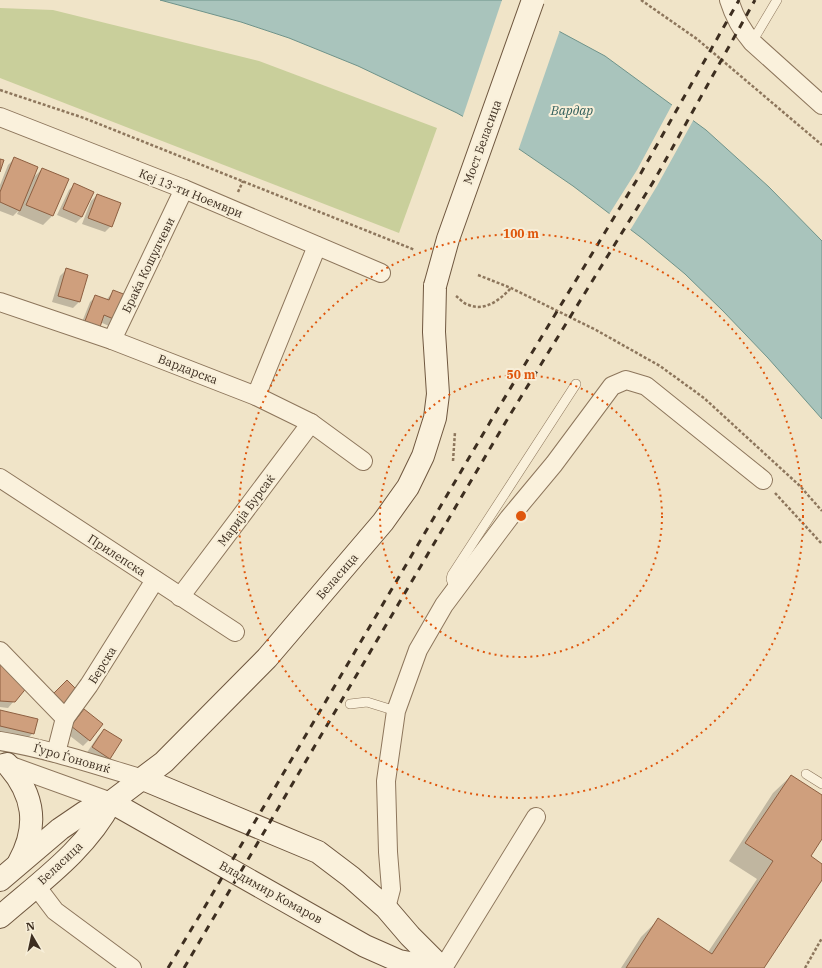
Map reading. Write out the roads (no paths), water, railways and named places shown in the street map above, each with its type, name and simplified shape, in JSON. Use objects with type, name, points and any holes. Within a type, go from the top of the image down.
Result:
[{"type":"street","name":"Мост Беласица","points":[[435,286],[448,239],[533,0]]},
{"type":"street","points":[[729,0],[734,15],[752,42],[822,105]]},
{"type":"street","name":"Кеј 13-ти Ноември","points":[[0,116],[184,189],[381,273]]},
{"type":"street","name":"Браќа Кошулчеви","points":[[112,340],[184,189]]},
{"type":"street","points":[[256,396],[317,246]]},
{"type":"street","name":"Беласица","points":[[0,917],[59,867],[81,845],[95,828],[111,802],[164,762],[267,658],[383,522],[408,487],[423,456],[437,410],[438,394],[434,332],[435,286]]},
{"type":"street","name":"Вардарска","points":[[0,302],[112,340],[256,396],[311,423],[363,461]]},
{"type":"street","points":[[386,908],[391,889],[388,852],[386,781],[396,711],[418,650],[444,605],[455,590],[509,518],[554,464],[612,386],[626,380],[646,386],[763,480]]},
{"type":"street","name":"Марија Бурсаќ","points":[[180,597],[311,423]]},
{"type":"street","name":"Прилепска","points":[[0,478],[235,632]]},
{"type":"street","name":"Берска","points":[[56,753],[65,718],[89,685],[155,580]]},
{"type":"street","points":[[0,651],[65,718]]},
{"type":"street","name":"Ѓуро Ѓоновиќ","points":[[0,741],[56,753],[143,779]]},
{"type":"street","points":[[3,763],[111,802]]},
{"type":"street","points":[[3,763],[16,774],[26,792],[29,800],[31,819],[31,834],[25,850],[8,874]]},
{"type":"street","points":[[143,779],[318,852],[351,877],[386,908],[410,936],[442,968],[536,817]]},
{"type":"street","name":"Беласица","points":[[8,874],[65,826],[85,812],[102,804],[111,802]]},
{"type":"street","name":"Владимир Комаров","points":[[111,802],[365,946],[399,961],[437,968]]},
{"type":"street","points":[[36,886],[55,911],[132,968]]},
{"type":"lane","points":[[752,42],[777,0]]},
{"type":"lane","points":[[455,590],[451,580],[452,574],[576,384]]},
{"type":"lane","points":[[350,704],[367,702],[396,711]]},
{"type":"lane","points":[[806,774],[822,784]]},
{"type":"water","name":"Вардар","points":[[160,0],[501,0],[605,56],[706,130],[769,187],[822,241],[822,419],[768,358],[685,274],[643,239],[573,186],[519,149],[457,113],[358,66],[289,38],[241,22]]},
{"type":"railway","points":[[168,968],[496,412],[641,173],[739,0]]},
{"type":"railway","points":[[184,968],[508,418],[655,179],[755,0]]}]
